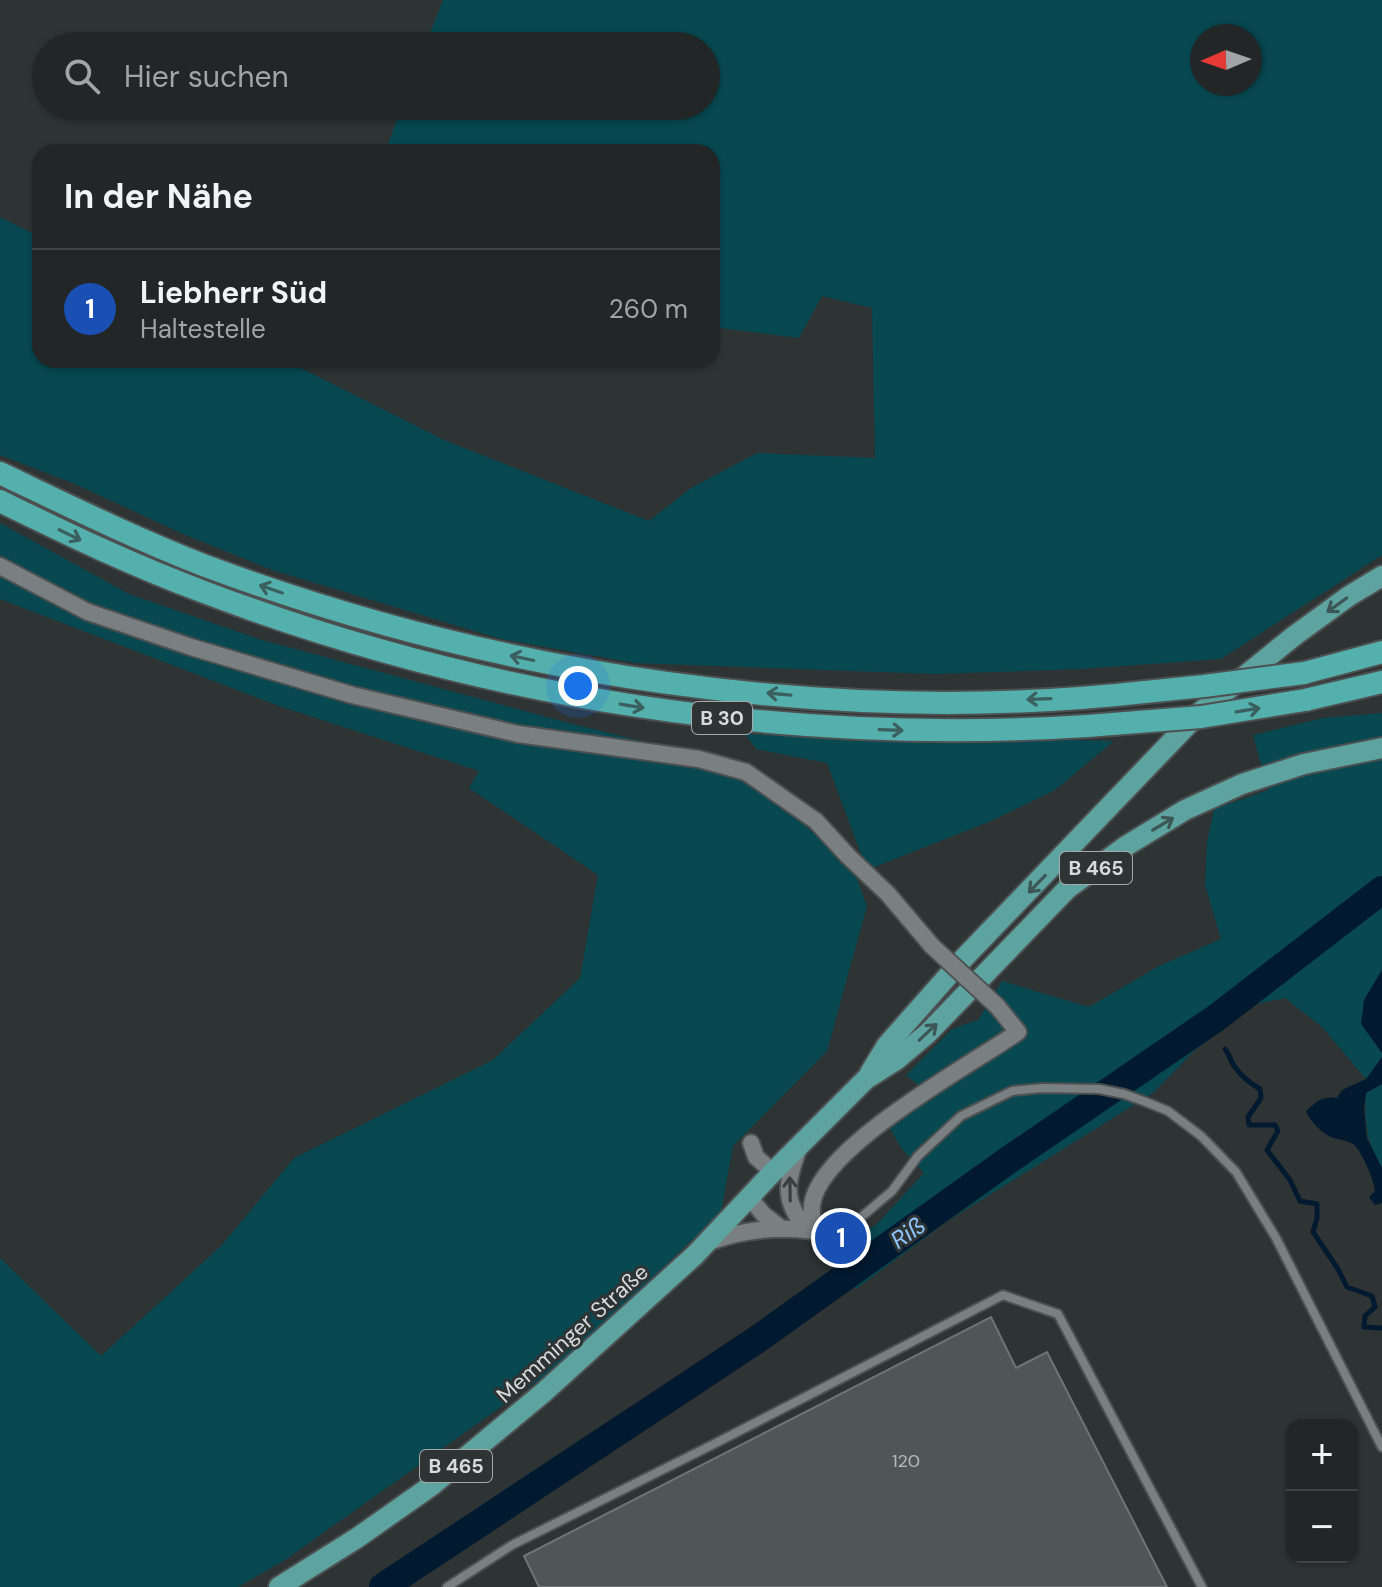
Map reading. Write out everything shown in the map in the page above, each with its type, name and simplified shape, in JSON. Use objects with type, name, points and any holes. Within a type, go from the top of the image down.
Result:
[{"type":"highway","name":"B 30","points":[[0,473],[157,546],[275,591],[425,636],[622,676],[711,688],[862,700],[1000,701],[1204,686],[1382,660]]},
{"type":"highway","name":"B 30","points":[[0,501],[156,573],[241,606],[365,646],[508,683],[667,711],[797,725],[930,731],[1026,729],[1201,717],[1305,700],[1382,682]]},
{"type":"highway","name":"B 30","points":[[1304,673],[1382,652]]},
{"type":"highway","points":[[1305,700],[1382,695]]},
{"type":"main road","name":"B 465","points":[[866,1079],[887,1045],[963,959],[1199,713],[1294,636],[1382,576]]},
{"type":"main road","name":"B 465","points":[[866,1079],[896,1060],[928,1033],[1067,889],[1126,846],[1185,810],[1242,784],[1304,764],[1382,748]]},
{"type":"main road","name":"Memminger Straße","points":[[279,1587],[431,1486],[544,1392],[708,1242],[866,1079]]},
{"type":"street","points":[[0,566],[88,612],[191,647],[352,695],[518,734],[699,759],[746,772],[816,821],[857,866],[888,894],[932,946],[997,1006],[1018,1032],[905,1104],[860,1140],[824,1176],[812,1205],[811,1230]]},
{"type":"street","points":[[751,1143],[756,1157],[773,1172]]},
{"type":"street","points":[[800,1144],[789,1176],[788,1191],[791,1206],[811,1230]]},
{"type":"street","points":[[749,1197],[763,1214],[782,1229]]},
{"type":"street","points":[[708,1242],[748,1231],[811,1230]]},
{"type":"lane","points":[[811,1230],[837,1229],[859,1219],[892,1191],[918,1156],[961,1116],[1012,1091],[1099,1089],[1146,1102],[1168,1111],[1201,1136],[1236,1172],[1276,1238],[1382,1447]]},
{"type":"lane","points":[[447,1587],[512,1545],[1003,1295],[1058,1314],[1202,1587]]},
{"type":"shaded area","points":[[443,0],[1382,0],[1382,555],[1221,659],[1081,669],[935,674],[635,663],[501,639],[272,570],[183,534],[75,484],[0,455],[0,217],[32,233],[32,368],[301,368],[444,440],[649,521],[691,488],[757,453],[875,458],[872,308],[822,296],[799,338],[720,328],[720,144],[388,144],[397,120],[720,120],[720,32],[430,32]]},
{"type":"shaded area","points":[[0,523],[129,594],[262,640],[665,747],[760,786],[853,868],[867,906],[827,1051],[733,1146],[721,1212],[567,1360],[285,1560],[238,1587],[0,1587],[0,1258],[101,1356],[221,1246],[294,1158],[493,1060],[580,978],[598,875],[469,788],[479,771],[279,706],[0,599]]},
{"type":"shaded area","points":[[1382,713],[1382,970],[1364,1000],[1372,1039],[1382,1057],[1366,1079],[1323,1028],[1285,998],[1257,1004],[1195,1050],[1153,1093],[946,1222],[856,1289],[829,1249],[876,1225],[924,1173],[901,1148],[890,1128],[933,1097],[906,1075],[952,1029],[978,1020],[1002,981],[1089,1007],[1159,966],[1221,939],[1205,885],[1207,842],[1214,809],[1268,790],[1253,735],[1323,718]]},
{"type":"shaded area","points":[[745,734],[945,741],[1114,741],[1055,790],[991,821],[867,870],[827,763],[756,749]]},
{"type":"shaded area","points":[[1382,970],[1382,1053],[1361,1024],[1364,1000]]},
{"type":"shaded area","points":[[1382,1057],[1382,1084],[1366,1093],[1364,1109],[1367,1138],[1382,1168],[1382,1203],[1375,1205],[1369,1197],[1375,1191],[1372,1180],[1356,1147],[1326,1134],[1306,1111],[1323,1099],[1337,1098],[1342,1090],[1366,1079]]},
{"type":"shaded area","points":[[1382,1084],[1382,1168],[1370,1141],[1365,1103],[1366,1093]]},
{"type":"building","points":[[991,1317],[1016,1368],[1047,1352],[1167,1587],[539,1587],[524,1556]]},
{"type":"waterway","name":"Riß","points":[[383,1587],[755,1341],[1010,1159],[1216,1018],[1382,890]]},
{"type":"waterway","points":[[1225,1049],[1240,1073],[1260,1089],[1261,1098],[1248,1117],[1249,1125],[1275,1125],[1278,1131],[1267,1150],[1290,1180],[1300,1201],[1317,1204],[1313,1232],[1347,1287],[1372,1296],[1375,1307],[1365,1316],[1364,1327],[1382,1328]]},
{"type":"place","name":"Liebherr Süd","points":[[841,1238]]}]
